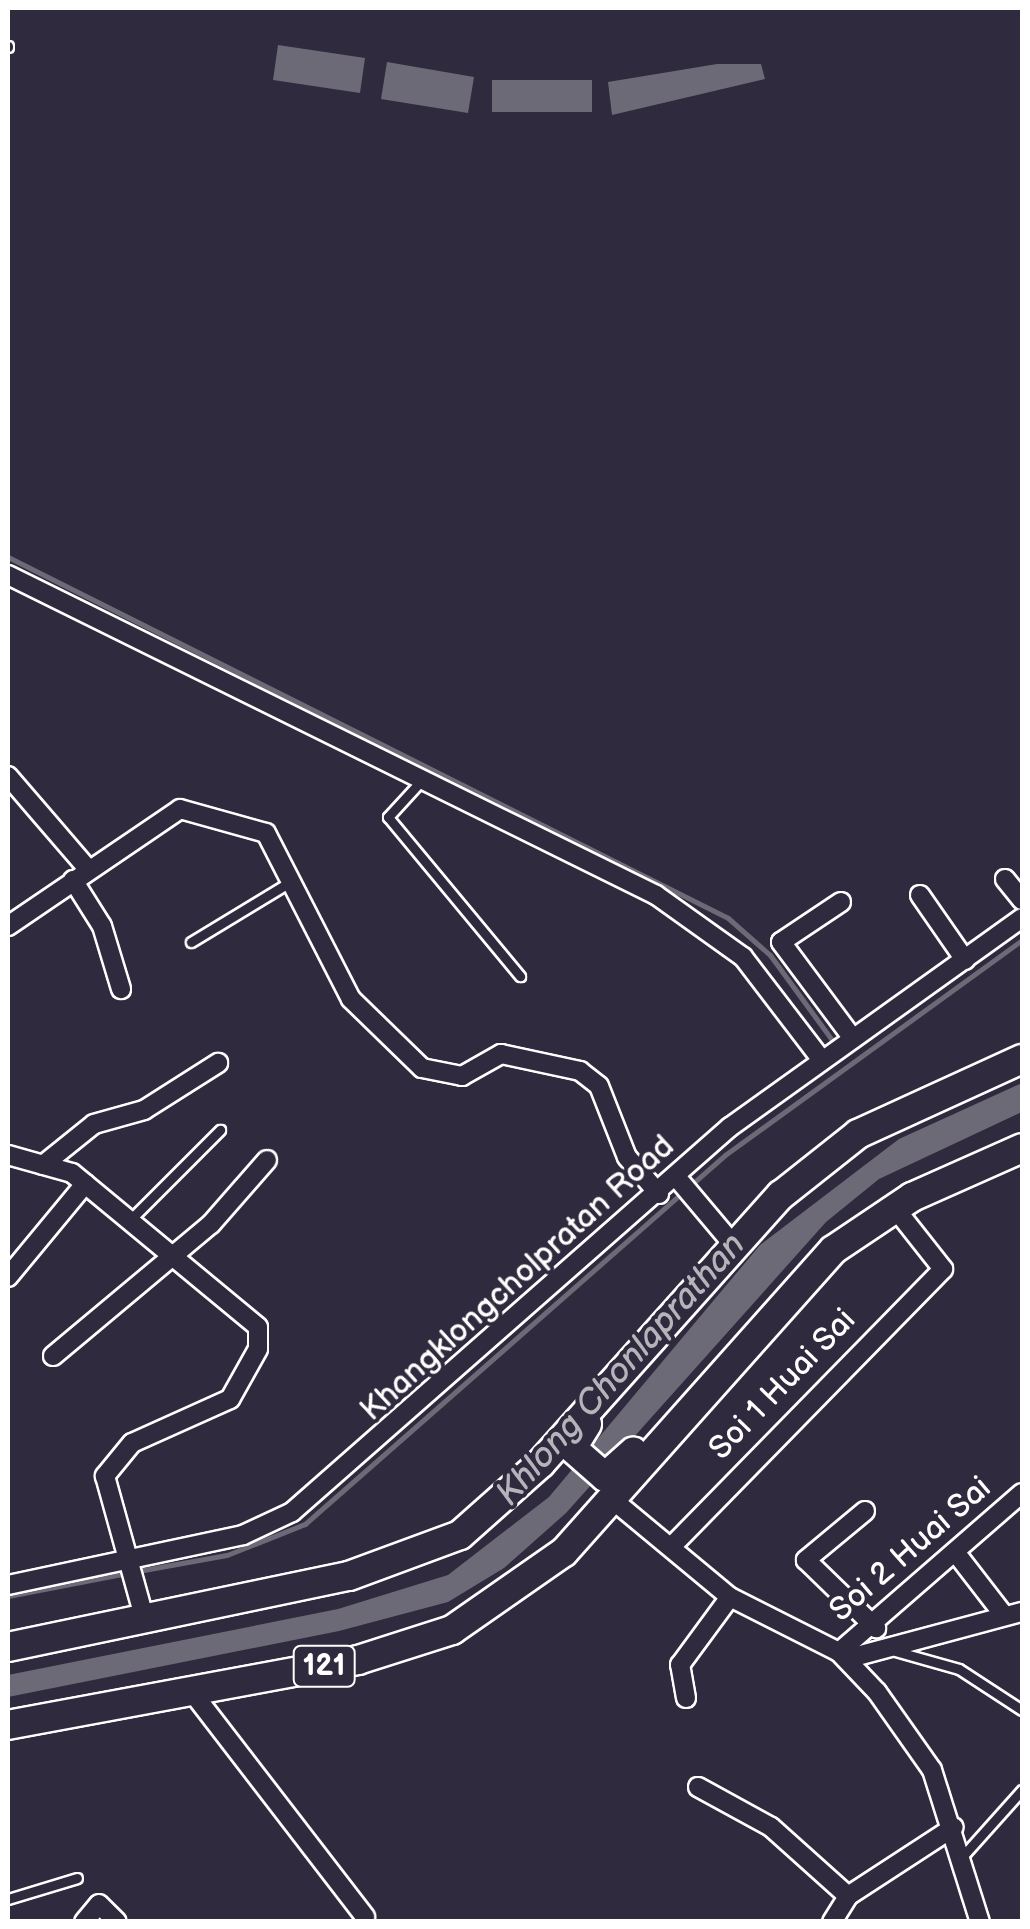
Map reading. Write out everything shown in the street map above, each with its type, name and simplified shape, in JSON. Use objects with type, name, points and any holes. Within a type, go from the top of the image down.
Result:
[{"type":"main road","points":[[460,1535],[531,1474],[732,1242],[858,1134],[1022,1059]]},
{"type":"main road","name":"121","points":[[8,1725],[192,1692],[416,1643],[509,1596],[605,1488],[721,1371],[789,1291],[894,1207],[1022,1148]]},
{"type":"main road","points":[[8,1647],[142,1604],[349,1576],[494,1524],[568,1456],[573,1441],[670,1316]]},
{"type":"main road","points":[[568,1456],[605,1488]]},
{"type":"street","points":[[8,576],[423,779],[702,923],[743,958],[821,1059]]},
{"type":"street","points":[[8,776],[81,874],[121,989]]},
{"type":"street","points":[[8,926],[81,874],[193,806],[266,833],[285,884],[351,999],[422,1068],[462,1076],[501,1054],[580,1071],[599,1086],[626,1157],[659,1194]]},
{"type":"street","points":[[1005,878],[1022,900]]},
{"type":"street","points":[[920,895],[965,960]]},
{"type":"street","points":[[841,902],[781,942],[846,1039]]},
{"type":"street","name":"Khangklongcholpratan Road","points":[[8,1585],[135,1563],[243,1535],[328,1488],[659,1194],[681,1182],[821,1059],[1022,918]]},
{"type":"street","points":[[43,1165],[94,1124],[144,1110],[218,1063]]},
{"type":"street","points":[[8,1155],[85,1184],[241,1306],[258,1327],[258,1349],[230,1399],[162,1424],[113,1461],[107,1490],[135,1563],[142,1604]]},
{"type":"street","points":[[52,1356],[174,1256],[267,1160]]},
{"type":"street","points":[[681,1182],[732,1242]]},
{"type":"street","points":[[8,1278],[85,1184]]},
{"type":"street","name":"Soi 1 Huai Sai","points":[[671,1547],[943,1269],[894,1207]]},
{"type":"street","points":[[605,1488],[730,1597],[842,1656],[912,1734],[954,1828],[980,1922]]},
{"type":"street","name":"Soi 2 Huai Sai","points":[[842,1656],[960,1556],[1022,1492]]},
{"type":"street","points":[[864,1511],[806,1560],[876,1628]]},
{"type":"street","points":[[842,1656],[887,1648],[1013,1613],[960,1556]]},
{"type":"street","points":[[686,1698],[680,1665],[730,1597]]},
{"type":"street","points":[[192,1692],[365,1917]]},
{"type":"street","points":[[698,1788],[771,1827],[848,1896]]},
{"type":"street","points":[[832,1922],[848,1896],[954,1828]]},
{"type":"street","points":[[84,1922],[98,1904],[117,1922]]},
{"type":"lane","points":[[423,779],[388,816],[520,976]]},
{"type":"lane","points":[[191,942],[285,884]]},
{"type":"lane","points":[[129,1222],[220,1130]]},
{"type":"lane","points":[[887,1648],[959,1669],[1022,1710]]},
{"type":"lane","points":[[962,1857],[1022,1790]]},
{"type":"lane","points":[[8,1899],[78,1878]]},
{"type":"shaded area","points":[[278,45],[365,58],[360,93],[273,80]]},
{"type":"shaded area","points":[[387,62],[474,77],[468,113],[381,99]]},
{"type":"shaded area","points":[[717,64],[761,64],[765,79],[612,115],[608,82]]},
{"type":"shaded area","points":[[492,80],[592,80],[592,112],[492,112]]},
{"type":"shaded area","points":[[1022,1083],[1022,1112],[879,1179],[826,1222],[566,1513],[504,1568],[448,1602],[339,1631],[8,1697],[8,1675],[338,1609],[448,1575],[549,1497],[760,1245],[899,1139]]},
{"type":"waterway","points":[[8,557],[728,918],[770,955],[835,1044]]},
{"type":"waterway","points":[[138,1571],[227,1555],[305,1524],[725,1155],[1022,940]]},
{"type":"waterway","points":[[8,1596],[127,1573]]},
{"type":"water label","name":"Khlong Chonlaprathan","points":[[621,1370]]}]
